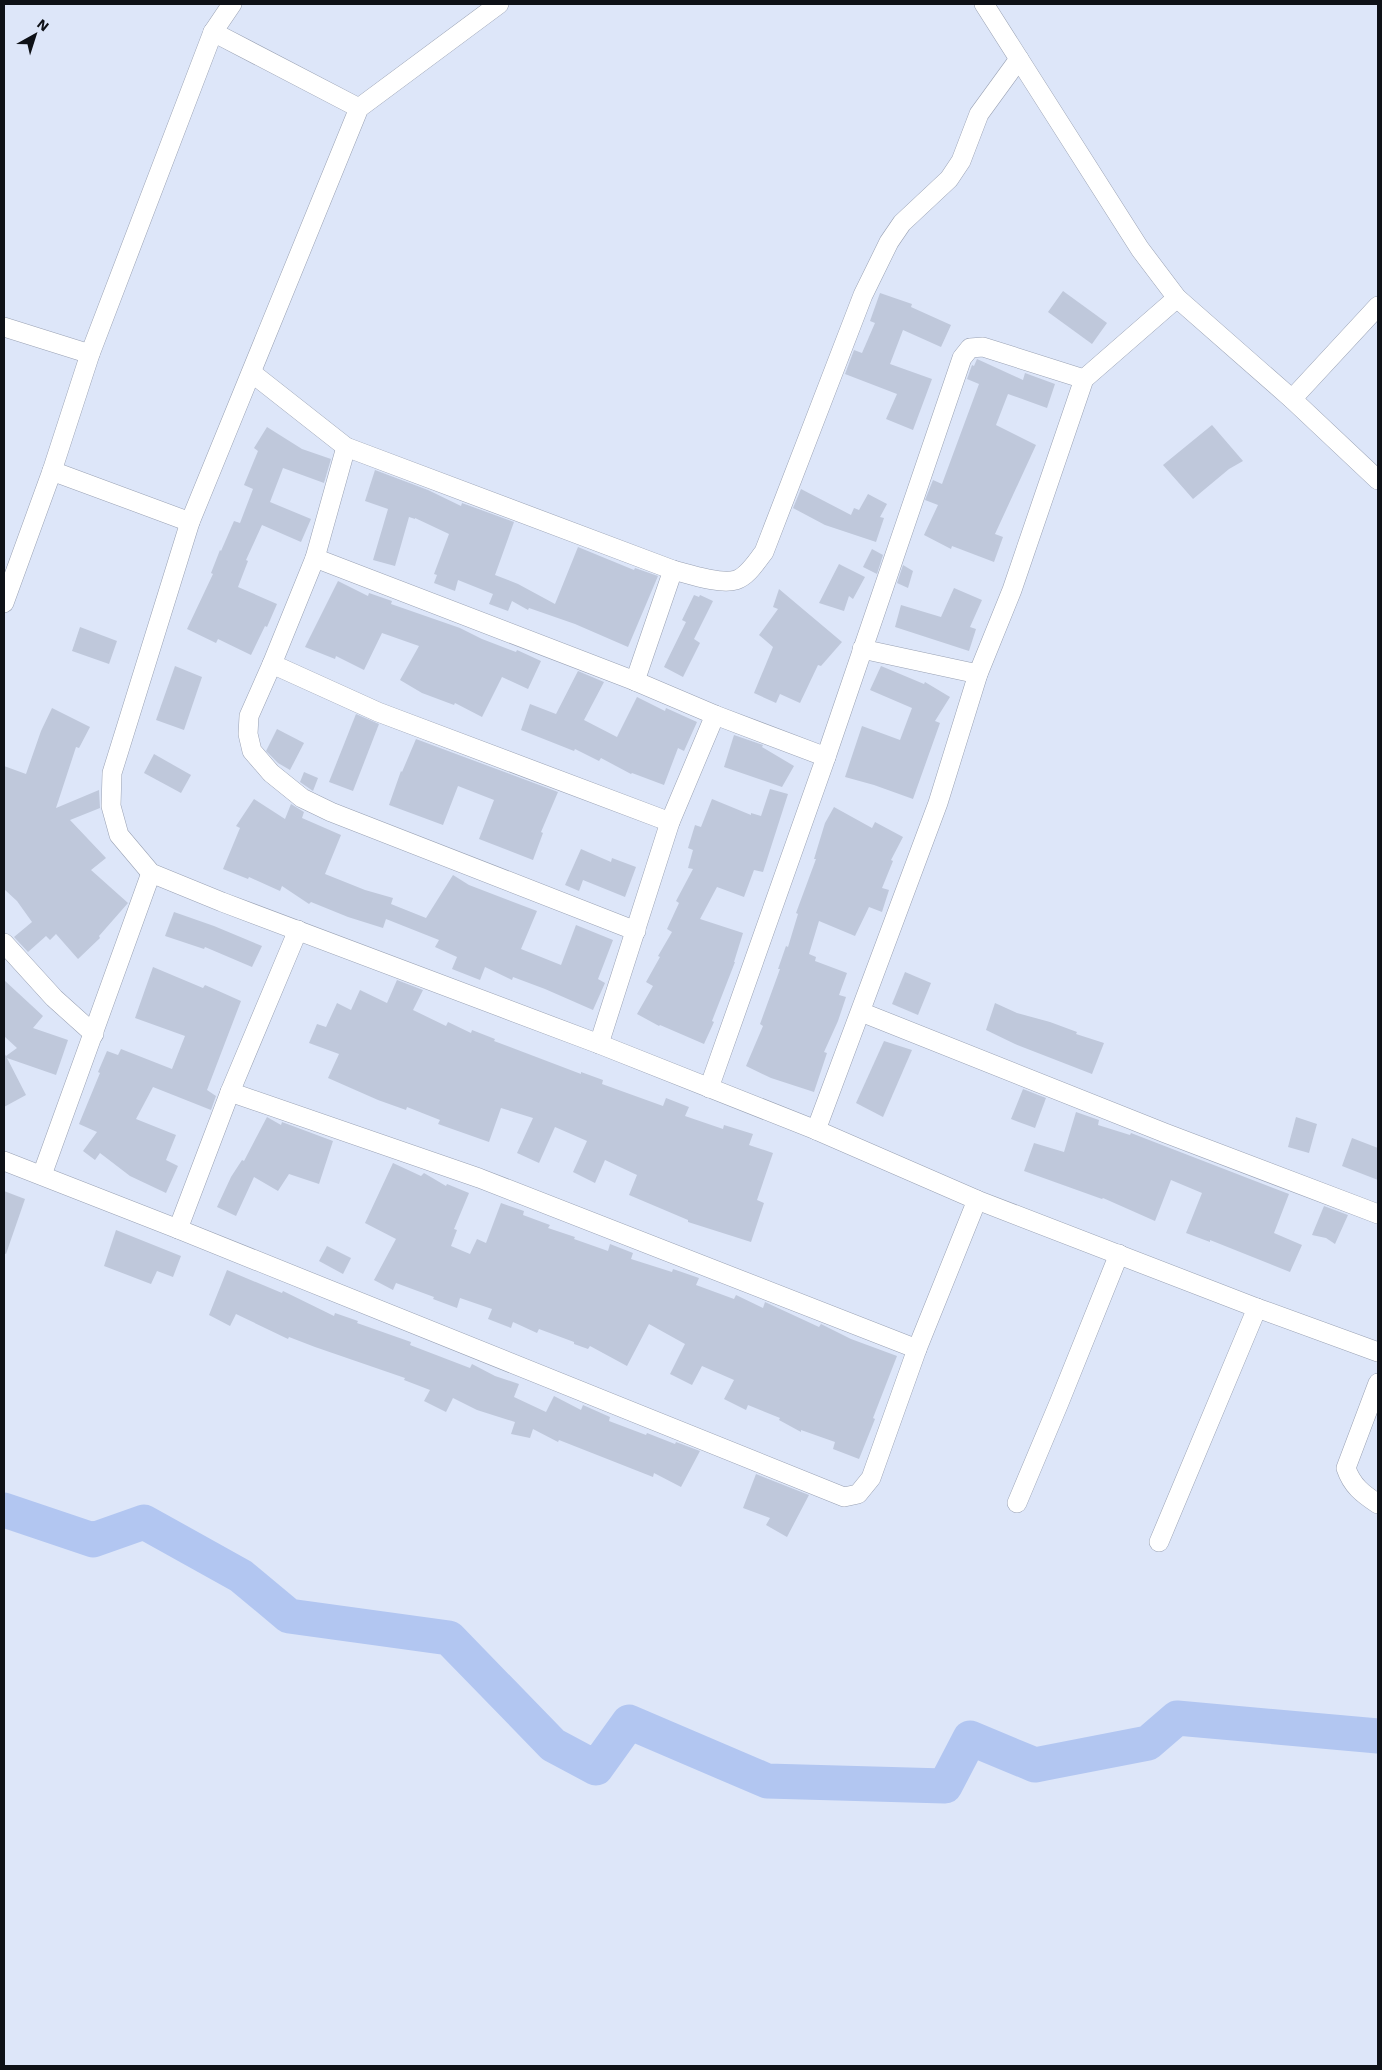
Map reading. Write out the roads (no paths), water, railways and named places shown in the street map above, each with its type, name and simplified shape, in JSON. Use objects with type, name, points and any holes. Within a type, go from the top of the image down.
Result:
[{"type":"street","points":[[4,603],[52,471],[90,354],[213,32],[232,4]]},
{"type":"street","points":[[984,4],[1140,249],[1177,298],[1292,399],[1378,480]]},
{"type":"street","points":[[492,6],[359,108],[190,522],[112,773],[111,806],[119,835],[152,873],[600,1044],[816,1130],[977,1200],[1257,1308],[1378,1352]]},
{"type":"street","points":[[213,32],[359,108]]},
{"type":"street","points":[[252,373],[346,447],[673,570],[716,580],[736,580],[749,571],[764,552],[863,295],[889,242],[902,223],[949,179],[961,161],[979,114],[1019,59]]},
{"type":"street","points":[[816,1130],[938,803],[978,674],[1012,590],[1084,379],[1177,298]]},
{"type":"street","points":[[1292,399],[1378,306]]},
{"type":"street","points":[[4,327],[90,354]]},
{"type":"street","points":[[709,1088],[826,757],[962,358],[970,348],[983,347],[1084,379]]},
{"type":"street","points":[[346,447],[315,558],[249,716],[248,734],[252,751],[271,773],[302,798],[332,812],[636,931]]},
{"type":"street","points":[[52,471],[190,522]]},
{"type":"street","points":[[315,558],[635,681],[826,757]]},
{"type":"street","points":[[635,681],[673,570]]},
{"type":"street","points":[[862,649],[978,674]]},
{"type":"street","points":[[272,664],[378,712],[670,822]]},
{"type":"street","points":[[600,1044],[670,822],[715,714]]},
{"type":"street","points":[[42,1175],[152,873]]},
{"type":"street","points":[[178,1229],[230,1092],[298,930]]},
{"type":"street","points":[[4,943],[54,998],[94,1034]]},
{"type":"street","points":[[861,1012],[1378,1214]]},
{"type":"street","points":[[230,1092],[479,1178],[917,1349]]},
{"type":"street","points":[[4,1161],[844,1497],[858,1494],[871,1478],[917,1349],[977,1200]]},
{"type":"street","points":[[1017,1503],[1119,1254]]},
{"type":"street","points":[[1159,1542],[1257,1308]]},
{"type":"street","points":[[1378,1382],[1346,1468],[1350,1481],[1362,1494],[1378,1504]]},
{"type":"waterway","points":[[4,1510],[93,1540],[144,1522],[241,1576],[289,1616],[449,1638],[553,1745],[596,1768],[629,1722],[767,1781],[945,1786],[970,1738],[1035,1765],[1148,1743],[1177,1718],[1378,1736]]}]
